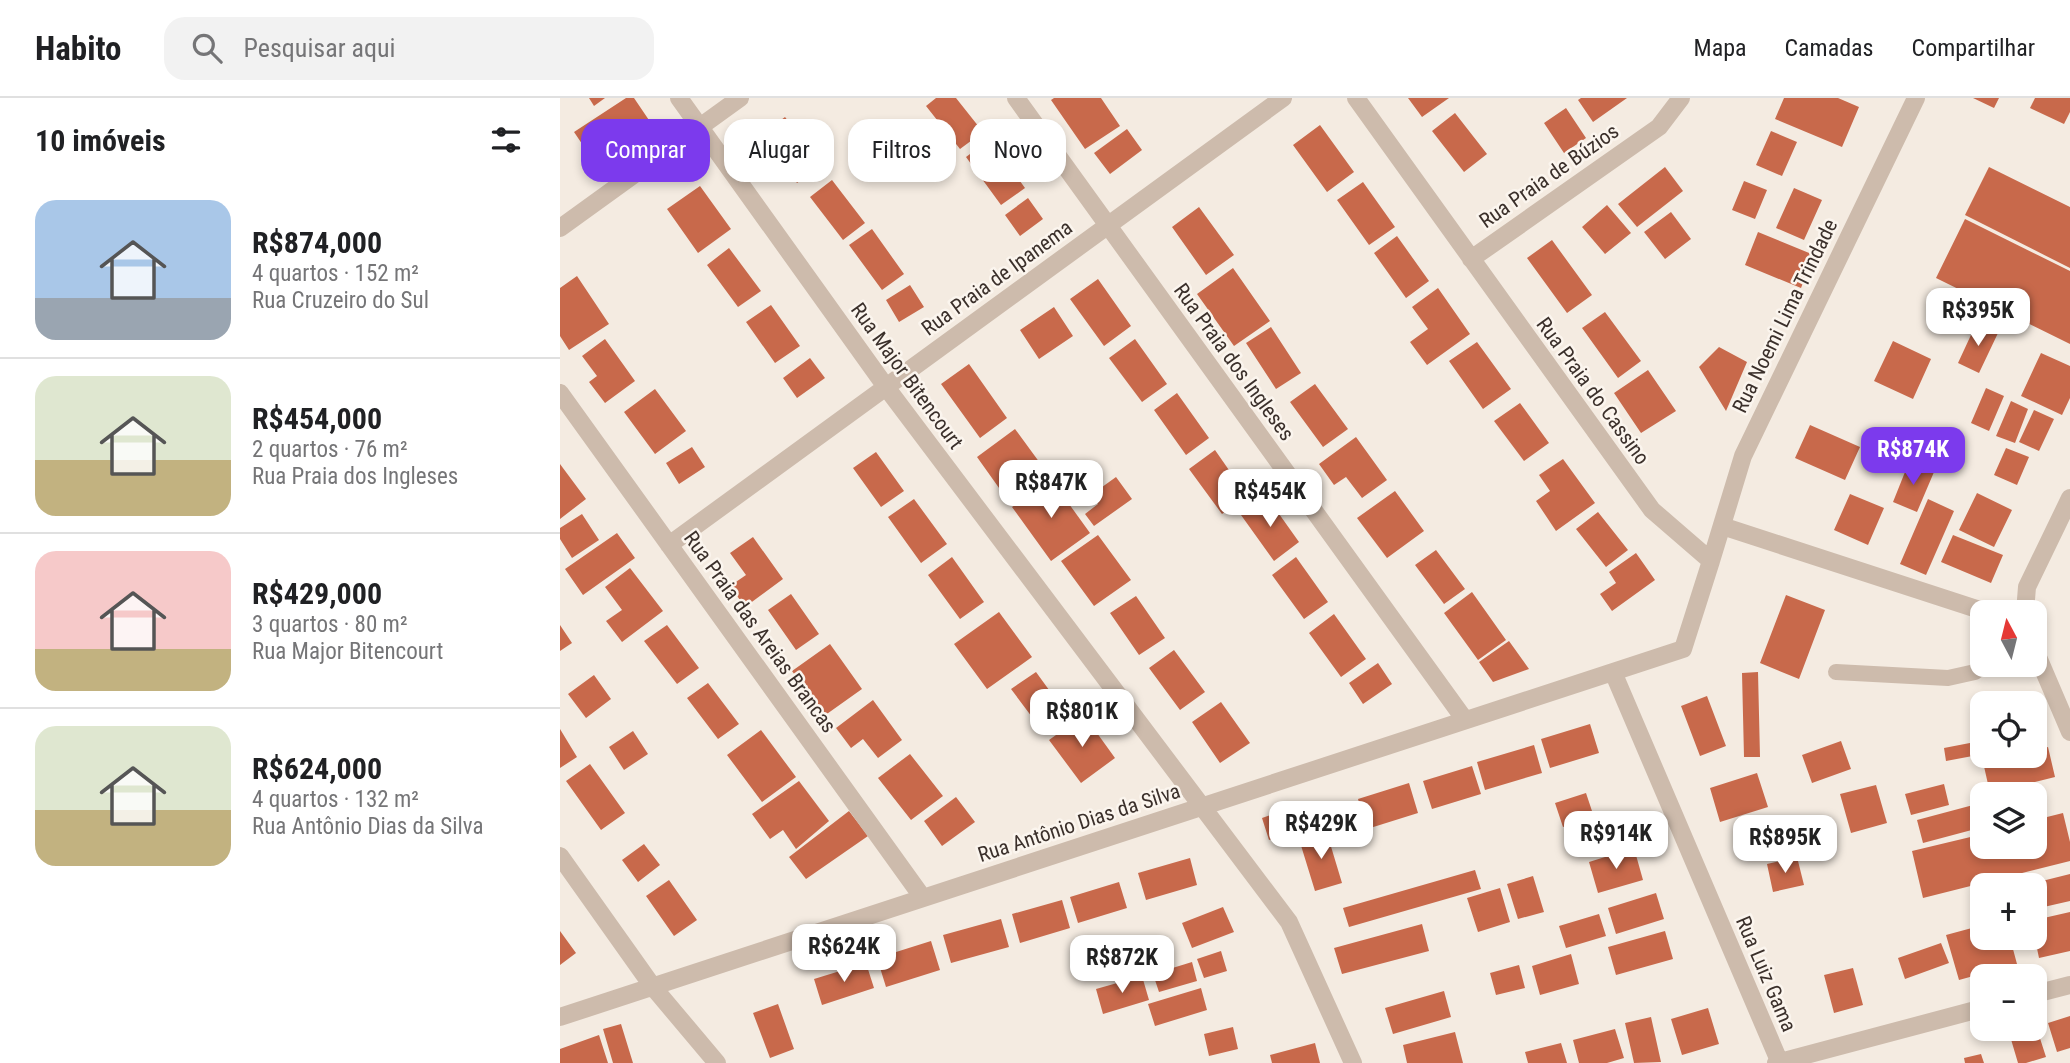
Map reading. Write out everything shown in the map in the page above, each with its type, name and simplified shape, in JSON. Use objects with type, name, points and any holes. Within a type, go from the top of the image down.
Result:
[{"type":"street","name":"Rua Major Bitencourt","points":[[679,98],[694,119]]},
{"type":"street","points":[[710,120],[740,98]]},
{"type":"street","name":"Rua Praia dos Ingleses","points":[[1016,98],[1465,720]]},
{"type":"street","name":"Rua Praia de Ipanema","points":[[670,545],[1283,98]]},
{"type":"street","name":"Rua Praia do Cassino","points":[[1356,98],[1651,510],[1711,561]]},
{"type":"street","name":"Rua Noemi Lima Trindade","points":[[1711,561],[1743,456],[1916,98]]},
{"type":"street","name":"Rua Praia de Búzios","points":[[1471,259],[1659,127],[1681,99]]},
{"type":"street","name":"Rua Major Bitencourt","points":[[710,141],[886,387],[1289,922],[1353,1063]]},
{"type":"street","points":[[560,228],[624,182]]},
{"type":"street","name":"Rua Praia das Areias Brancas","points":[[560,393],[923,898]]},
{"type":"street","points":[[2026,600],[2027,587],[2070,498]]},
{"type":"street","points":[[1722,526],[1970,607]]},
{"type":"street","points":[[1613,672],[1684,649],[1711,561]]},
{"type":"street","name":"Rua Antônio Dias da Silva","points":[[560,1017],[1613,672]]},
{"type":"street","name":"Rua Luiz Gama","points":[[1613,672],[1778,1063]]},
{"type":"street","points":[[2047,677],[2070,732]]},
{"type":"street","points":[[560,856],[653,986],[717,1063]]},
{"type":"street","points":[[2047,991],[2070,985]]},
{"type":"street","points":[[1778,1063],[1970,1011]]},
{"type":"lane","points":[[1836,671],[1948,678],[1970,673]]},
{"type":"building","points":[[589,98],[605,98],[594,106]]},
{"type":"building","points":[[626,98],[634,98],[648,119],[594,119]]},
{"type":"building","points":[[936,98],[956,98],[973,119],[970,119],[970,142],[960,149],[956,144],[956,119],[936,119],[926,106]]},
{"type":"building","points":[[1101,98],[1120,126],[1085,149],[1051,100]]},
{"type":"building","points":[[1408,98],[1449,98],[1422,117]]},
{"type":"building","points":[[1627,98],[1593,122],[1578,100]]},
{"type":"building","points":[[1784,98],[1838,98],[1859,107],[1842,147],[1775,119]]},
{"type":"building","points":[[1973,98],[1999,98],[1994,108]]},
{"type":"building","points":[[2035,98],[2070,98],[2070,112],[2064,124],[2030,108]]},
{"type":"building","points":[[1566,108],[1586,138],[1564,153],[1544,123]]},
{"type":"building","points":[[1455,113],[1487,154],[1464,172],[1432,131]]},
{"type":"building","points":[[1320,125],[1354,172],[1327,192],[1293,145]]},
{"type":"building","points":[[581,127],[581,142],[574,132]]},
{"type":"building","points":[[1127,129],[1142,150],[1110,174],[1094,153]]},
{"type":"building","points":[[1771,131],[1797,142],[1782,176],[1756,165]]},
{"type":"building","points":[[1665,167],[1683,191],[1637,227],[1618,204]]},
{"type":"building","points":[[1989,167],[2070,207],[2070,268],[1965,215]]},
{"type":"building","points":[[1744,181],[1767,190],[1755,219],[1732,210]]},
{"type":"building","points":[[829,182],[834,182],[865,223],[843,240],[810,197]]},
{"type":"building","points":[[984,182],[1021,182],[1025,188],[1001,205]]},
{"type":"building","points":[[1363,182],[1395,227],[1369,245],[1337,200]]},
{"type":"building","points":[[700,186],[731,229],[698,253],[667,209]]},
{"type":"building","points":[[1794,188],[1822,200],[1804,240],[1776,228]]},
{"type":"building","points":[[1028,198],[1043,219],[1020,236],[1005,215]]},
{"type":"building","points":[[1607,205],[1631,233],[1605,254],[1582,227]]},
{"type":"building","points":[[1199,207],[1234,255],[1206,275],[1172,227]]},
{"type":"building","points":[[1671,212],[1691,239],[1665,259],[1644,232]]},
{"type":"building","points":[[1965,219],[2070,271],[2070,344],[1936,278]]},
{"type":"building","points":[[872,229],[904,274],[882,290],[849,245]]},
{"type":"building","points":[[1758,232],[1814,255],[1801,288],[1745,265]]},
{"type":"building","points":[[1397,236],[1429,281],[1406,298],[1374,253]]},
{"type":"building","points":[[1552,240],[1592,295],[1567,313],[1527,258]]},
{"type":"building","points":[[729,248],[761,291],[738,307],[707,265]]},
{"type":"building","points":[[1233,268],[1270,321],[1234,346],[1197,294]]},
{"type":"building","points":[[577,276],[609,324],[569,350],[560,336],[560,288]]},
{"type":"building","points":[[1098,279],[1131,326],[1104,346],[1070,299]]},
{"type":"building","points":[[910,285],[924,307],[899,322],[886,300]]},
{"type":"building","points":[[1438,288],[1470,334],[1427,365],[1410,342],[1428,329],[1412,307]]},
{"type":"building","points":[[771,305],[800,346],[775,363],[746,322]]},
{"type":"building","points":[[1054,307],[1073,336],[1039,359],[1020,330]]},
{"type":"building","points":[[1605,312],[1641,361],[1618,378],[1582,328]]},
{"type":"building","points":[[1977,322],[1998,333],[1979,373],[1958,363]]},
{"type":"building","points":[[1271,327],[1301,373],[1276,389],[1246,343]]},
{"type":"building","points":[[605,339],[635,381],[605,403],[589,382],[597,376],[582,356]]},
{"type":"building","points":[[1135,339],[1167,384],[1142,402],[1109,358]]},
{"type":"building","points":[[1893,341],[1931,359],[1913,399],[1874,381]]},
{"type":"building","points":[[1477,342],[1511,389],[1483,409],[1449,361]]},
{"type":"building","points":[[1719,347],[1747,362],[1726,411],[1699,367]]},
{"type":"building","points":[[2041,353],[2070,366],[2070,398],[2062,415],[2021,396]]},
{"type":"building","points":[[810,358],[825,378],[797,398],[783,378]]},
{"type":"building","points":[[969,364],[1007,418],[980,438],[941,384]]},
{"type":"building","points":[[1648,370],[1676,411],[1641,433],[1614,393]]},
{"type":"building","points":[[1315,384],[1348,429],[1323,447],[1290,402]]},
{"type":"building","points":[[1986,388],[2004,396],[1989,431],[1971,423]]},
{"type":"building","points":[[655,389],[686,431],[655,454],[624,412]]},
{"type":"building","points":[[1177,393],[1209,438],[1186,455],[1154,410]]},
{"type":"building","points":[[2011,401],[2028,409],[2015,443],[1996,436]]},
{"type":"building","points":[[1520,403],[1549,443],[1524,461],[1494,421]]},
{"type":"building","points":[[2034,410],[2054,419],[2039,451],[2019,442]]},
{"type":"building","points":[[1810,425],[1860,447],[1845,480],[1795,458]]},
{"type":"building","points":[[1015,429],[1048,474],[1009,502],[977,457]]},
{"type":"building","points":[[1356,437],[1387,480],[1362,498],[1346,477],[1334,485],[1319,464]]},
{"type":"building","points":[[692,447],[705,467],[679,484],[666,463]]},
{"type":"building","points":[[2006,448],[2029,457],[2017,485],[1994,475]]},
{"type":"building","points":[[1215,450],[1247,496],[1222,514],[1189,469]]},
{"type":"building","points":[[876,452],[904,491],[881,507],[853,468]]},
{"type":"building","points":[[1563,459],[1595,503],[1556,531],[1536,501],[1550,491],[1539,475]]},
{"type":"building","points":[[1909,462],[1934,472],[1917,512],[1893,502]]},
{"type":"building","points":[[560,464],[586,499],[560,519]]},
{"type":"building","points":[[1116,477],[1132,499],[1094,526],[1085,514],[1098,504],[1091,495]]},
{"type":"building","points":[[1051,479],[1090,533],[1051,561],[1012,507]]},
{"type":"building","points":[[1395,491],[1424,531],[1387,558],[1357,518]]},
{"type":"building","points":[[1977,493],[2012,510],[1994,547],[1959,530]]},
{"type":"building","points":[[1850,494],[1884,508],[1868,545],[1834,530]]},
{"type":"building","points":[[1267,497],[1299,542],[1274,561],[1241,515]]},
{"type":"building","points":[[914,499],[947,544],[921,563],[888,517]]},
{"type":"building","points":[[1928,499],[1954,511],[1926,575],[1900,564]]},
{"type":"building","points":[[1598,512],[1628,550],[1606,567],[1576,529]]},
{"type":"building","points":[[582,514],[599,540],[572,558],[560,539],[560,528]]},
{"type":"building","points":[[617,533],[635,558],[583,595],[565,569]]},
{"type":"building","points":[[1098,535],[1131,580],[1094,606],[1061,561]]},
{"type":"building","points":[[1953,535],[2003,555],[1991,583],[1941,562]]},
{"type":"building","points":[[753,537],[783,579],[745,607],[730,586],[746,575],[730,553]]},
{"type":"building","points":[[1436,550],[1465,589],[1444,604],[1415,565]]},
{"type":"building","points":[[1636,553],[1655,580],[1612,611],[1600,594],[1616,583],[1609,572]]},
{"type":"building","points":[[952,557],[984,602],[960,619],[928,575]]},
{"type":"building","points":[[1296,557],[1328,602],[1304,619],[1272,575]]},
{"type":"building","points":[[630,568],[663,611],[622,642],[606,621],[622,610],[605,587]]},
{"type":"building","points":[[1472,592],[1506,640],[1478,660],[1444,613]]},
{"type":"building","points":[[791,594],[819,634],[796,650],[768,610]]},
{"type":"building","points":[[1786,595],[1825,610],[1799,679],[1760,663]]},
{"type":"building","points":[[1136,596],[1165,638],[1139,655],[1110,613]]},
{"type":"building","points":[[999,612],[1032,657],[987,689],[954,644]]},
{"type":"building","points":[[1334,614],[1366,659],[1341,677],[1309,633]]},
{"type":"building","points":[[560,625],[572,643],[560,651]]},
{"type":"building","points":[[667,625],[699,668],[677,684],[644,641]]},
{"type":"building","points":[[1509,641],[1529,669],[1493,682],[1479,662]]},
{"type":"building","points":[[830,644],[862,689],[824,716],[792,671]]},
{"type":"building","points":[[1174,650],[1205,692],[1180,710],[1149,668]]},
{"type":"building","points":[[1378,663],[1392,684],[1363,704],[1349,683]]},
{"type":"building","points":[[1036,672],[1065,712],[1041,729],[1011,689]]},
{"type":"building","points":[[1758,672],[1760,757],[1744,757],[1742,673]]},
{"type":"building","points":[[594,675],[611,699],[586,718],[568,694]]},
{"type":"building","points":[[708,683],[739,724],[718,739],[687,698]]},
{"type":"building","points":[[1707,696],[1726,746],[1700,756],[1681,706]]},
{"type":"building","points":[[873,700],[902,740],[878,758],[863,739],[851,748],[836,728]]},
{"type":"building","points":[[1221,702],[1250,743],[1220,763],[1192,722]]},
{"type":"building","points":[[1084,715],[1115,758],[1081,783],[1049,740]]},
{"type":"building","points":[[1590,724],[1599,753],[1550,768],[1541,739]]},
{"type":"building","points":[[560,729],[577,757],[560,768]]},
{"type":"building","points":[[761,730],[796,777],[762,802],[727,755]]},
{"type":"building","points":[[633,731],[648,754],[624,770],[609,747]]},
{"type":"building","points":[[1841,741],[1851,769],[1812,783],[1802,755]]},
{"type":"building","points":[[1970,743],[1970,756],[1946,761],[1944,748]]},
{"type":"building","points":[[1534,745],[1542,773],[1485,790],[1477,762]]},
{"type":"building","points":[[2047,747],[2055,777],[2035,782],[1988,782],[1984,768],[2047,768]]},
{"type":"building","points":[[910,754],[943,796],[911,820],[878,778]]},
{"type":"building","points":[[590,764],[625,813],[601,830],[566,781]]},
{"type":"building","points":[[1472,766],[1481,794],[1432,809],[1423,781]]},
{"type":"building","points":[[1757,773],[1768,807],[1720,822],[1710,788]]},
{"type":"building","points":[[799,781],[829,821],[796,849],[783,830],[770,839],[752,814]]},
{"type":"building","points":[[1409,783],[1418,813],[1367,829],[1358,799]]},
{"type":"building","points":[[1944,784],[1949,805],[1911,815],[1905,794]]},
{"type":"building","points":[[1876,785],[1887,823],[1851,833],[1840,794]]},
{"type":"building","points":[[1586,793],[1594,817],[1563,827],[1555,803]]},
{"type":"building","points":[[956,797],[975,822],[942,846],[924,821]]},
{"type":"building","points":[[1311,801],[1319,823],[1269,840],[1262,818]]},
{"type":"building","points":[[1970,806],[1970,830],[1923,843],[1917,820]]},
{"type":"building","points":[[849,811],[868,836],[806,879],[789,857]]},
{"type":"building","points":[[2063,813],[2070,842],[2070,861],[2022,873],[1970,873],[1970,886],[1923,898],[1912,851],[1970,837],[1970,859],[2047,859],[2047,817]]},
{"type":"building","points":[[1326,830],[1342,883],[1315,891],[1299,839]]},
{"type":"building","points":[[644,844],[660,865],[638,882],[622,860]]},
{"type":"building","points":[[1634,848],[1643,880],[1598,893],[1589,862]]},
{"type":"building","points":[[1797,857],[1804,885],[1773,892],[1767,864]]},
{"type":"building","points":[[1190,858],[1197,885],[1146,900],[1138,873]]},
{"type":"building","points":[[1475,870],[1481,889],[1349,927],[1343,908]]},
{"type":"building","points":[[2070,874],[2070,901],[2047,906],[2047,880]]},
{"type":"building","points":[[1533,876],[1544,912],[1518,919],[1507,884]]},
{"type":"building","points":[[669,880],[697,920],[674,936],[646,896]]},
{"type":"building","points":[[1119,882],[1127,908],[1078,923],[1070,897]]},
{"type":"building","points":[[1500,888],[1510,922],[1478,932],[1467,898]]},
{"type":"building","points":[[1656,893],[1664,919],[1616,934],[1608,908]]},
{"type":"building","points":[[1062,900],[1070,928],[1020,943],[1012,914]]},
{"type":"building","points":[[1223,907],[1234,932],[1192,948],[1182,923]]},
{"type":"building","points":[[2070,912],[2070,951],[2039,958],[2037,950],[2047,950],[2047,917]]},
{"type":"building","points":[[1599,914],[1606,936],[1566,948],[1559,926]]},
{"type":"building","points":[[1001,919],[1009,947],[951,963],[943,935]]},
{"type":"building","points":[[1422,924],[1429,951],[1342,974],[1334,948]]},
{"type":"building","points":[[1970,929],[1970,950],[2013,950],[2017,964],[1970,964],[1970,977],[1959,980],[1946,935]]},
{"type":"building","points":[[560,931],[576,953],[560,965]]},
{"type":"building","points":[[1665,931],[1673,959],[1616,975],[1608,947]]},
{"type":"building","points":[[931,941],[940,970],[886,987],[877,958]]},
{"type":"building","points":[[1941,943],[1949,963],[1905,979],[1898,958]]},
{"type":"building","points":[[1221,951],[1227,971],[1204,978],[1197,959]]},
{"type":"building","points":[[1571,954],[1579,984],[1540,995],[1532,966]]},
{"type":"building","points":[[1192,962],[1197,981],[1159,992],[1153,974]]},
{"type":"building","points":[[866,963],[874,988],[822,1005],[814,979]]},
{"type":"building","points":[[1519,965],[1525,988],[1496,995],[1490,973]]},
{"type":"building","points":[[1853,968],[1863,1005],[1834,1013],[1824,975]]},
{"type":"building","points":[[1142,976],[1149,1000],[1103,1014],[1096,989]]},
{"type":"building","points":[[1201,988],[1207,1010],[1155,1026],[1148,1004]]},
{"type":"building","points":[[1444,991],[1451,1017],[1393,1034],[1385,1008]]},
{"type":"building","points":[[778,1004],[794,1049],[770,1058],[753,1013]]},
{"type":"building","points":[[1708,1008],[1719,1044],[1682,1055],[1671,1019]]},
{"type":"building","points":[[2070,1016],[2070,1048],[2057,1052],[2048,1023]]},
{"type":"building","points":[[1651,1017],[1661,1062],[1634,1063],[1625,1023]]},
{"type":"building","points":[[621,1024],[633,1063],[613,1063],[603,1029]]},
{"type":"building","points":[[1233,1027],[1238,1049],[1209,1056],[1204,1034]]},
{"type":"building","points":[[1615,1029],[1624,1058],[1607,1063],[1579,1063],[1573,1040]]},
{"type":"building","points":[[1455,1032],[1463,1063],[1407,1063],[1403,1045]]},
{"type":"building","points":[[599,1035],[608,1063],[560,1063],[560,1049]]},
{"type":"building","points":[[2011,1041],[2041,1041],[2046,1057],[2018,1063]]},
{"type":"building","points":[[1315,1043],[1320,1063],[1272,1063],[1270,1055]]},
{"type":"building","points":[[1561,1043],[1567,1063],[1528,1063],[1525,1052]]},
{"type":"building","points":[[1981,1054],[1984,1063],[1965,1063],[1964,1058]]}]
